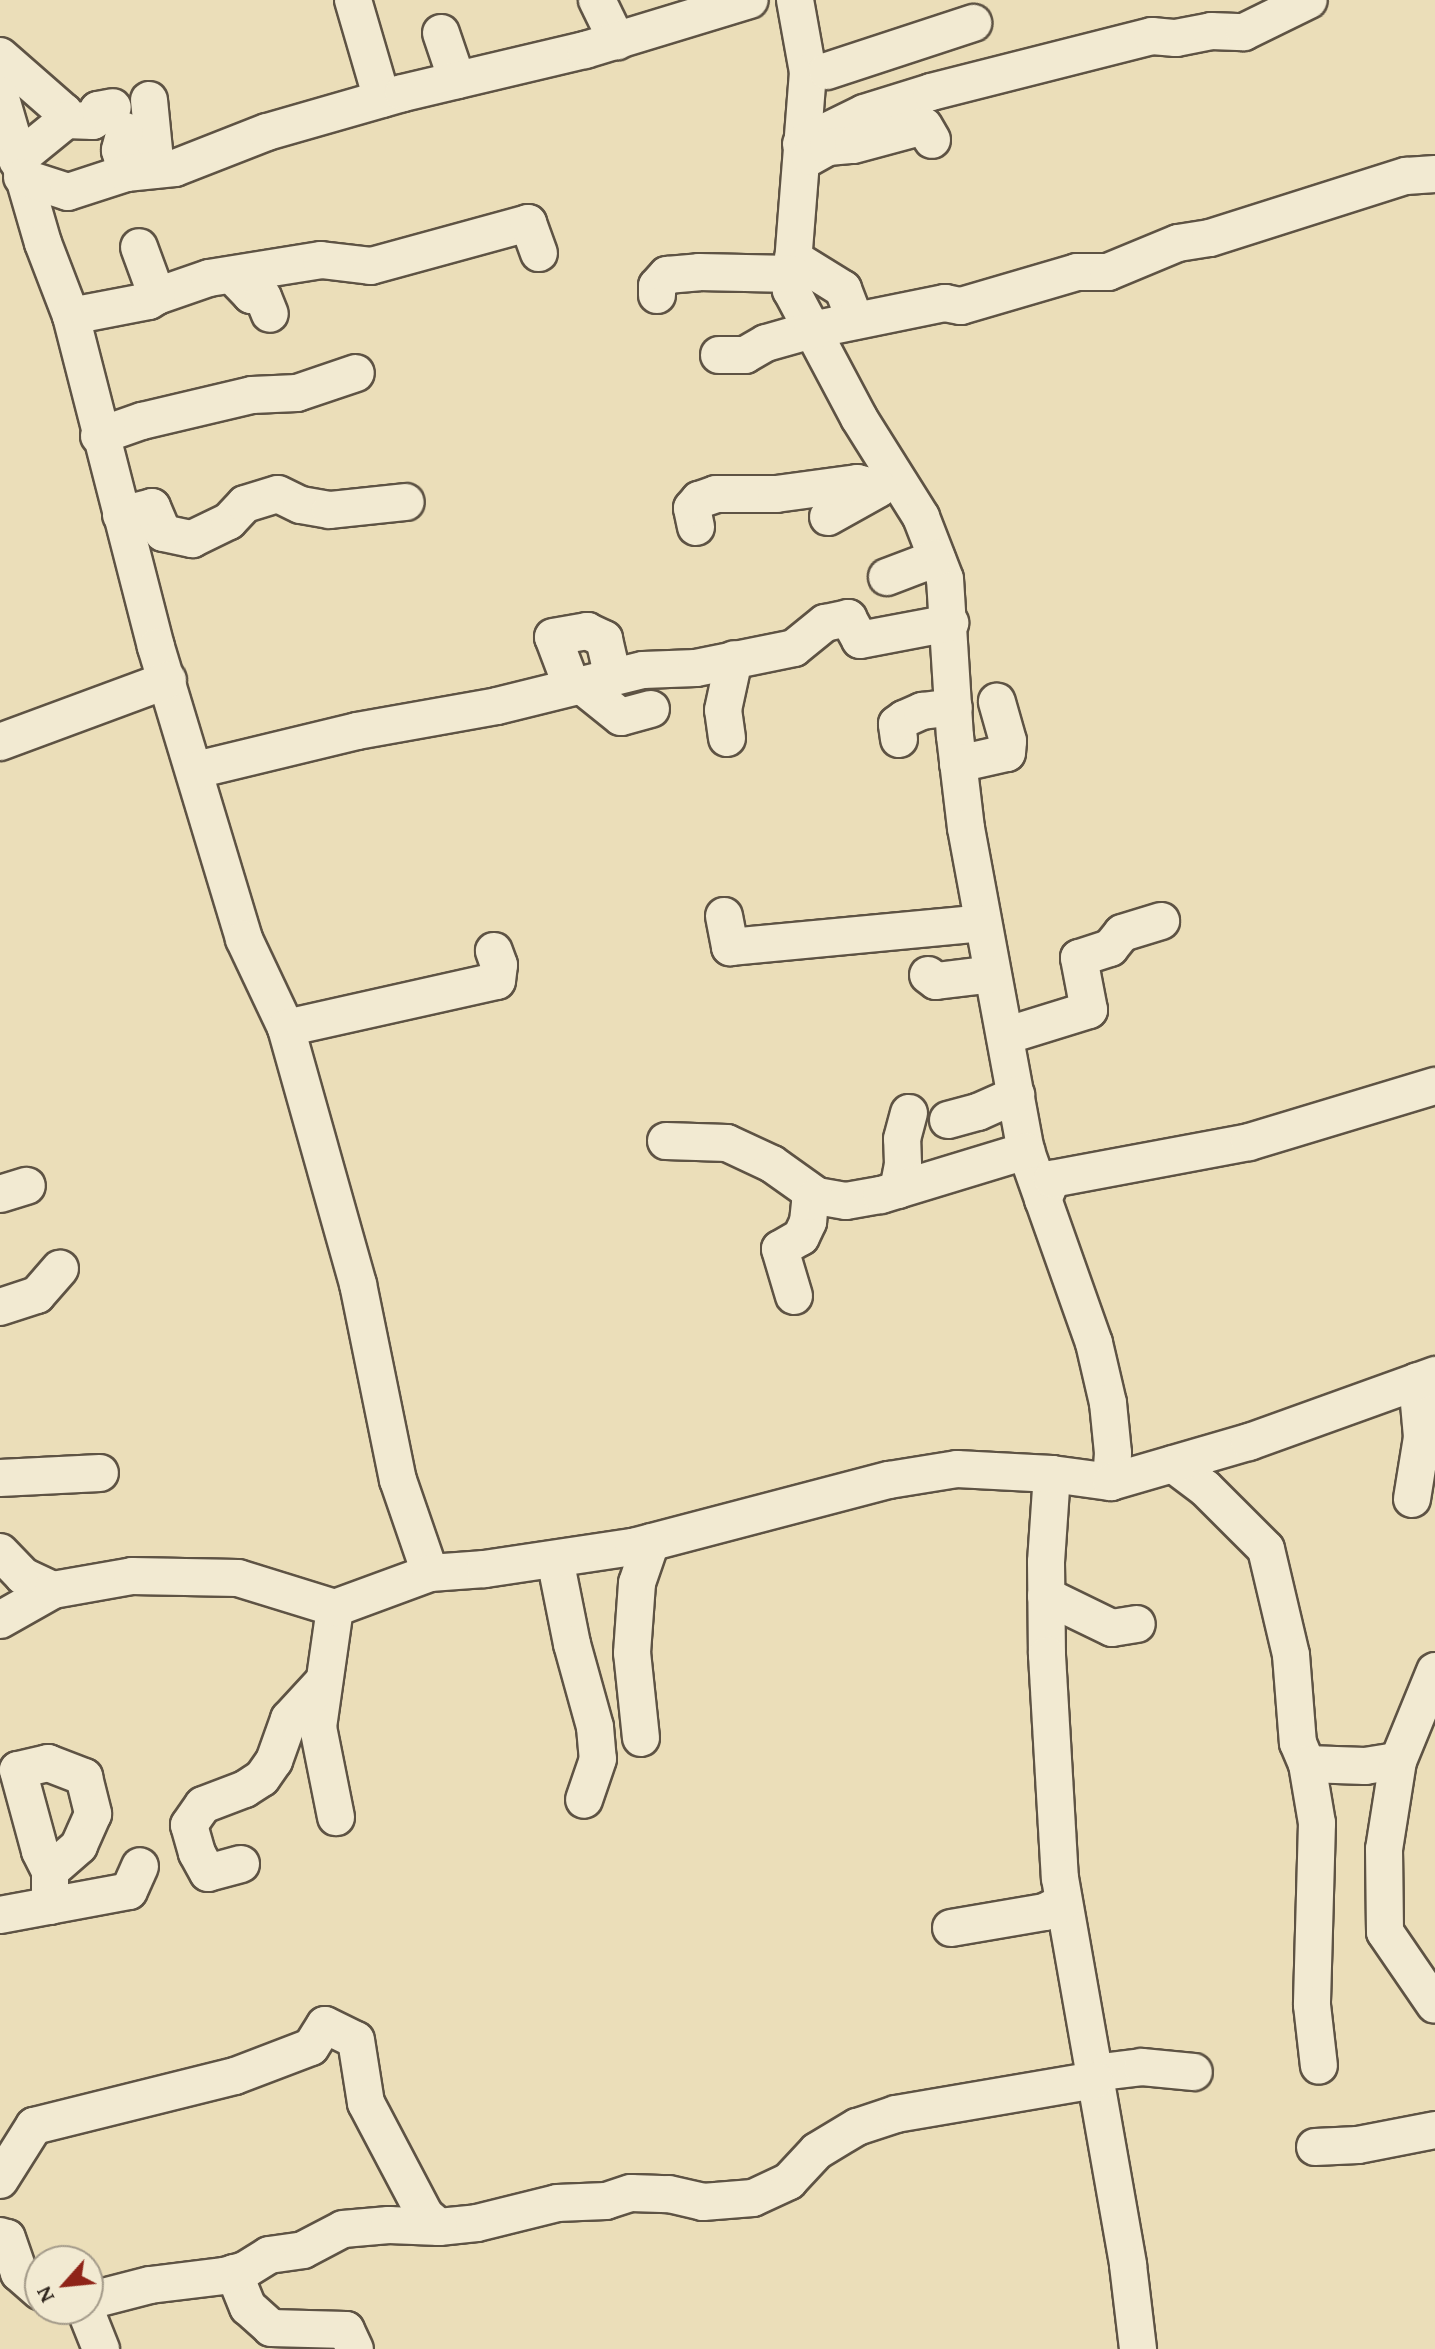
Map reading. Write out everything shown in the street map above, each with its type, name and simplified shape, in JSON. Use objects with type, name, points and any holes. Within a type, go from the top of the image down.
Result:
[{"type":"street","points":[[353,0],[382,99]]},
{"type":"street","points":[[597,0],[617,41]]},
{"type":"street","points":[[20,168],[68,192],[141,171],[175,168],[267,132],[382,99],[617,41],[750,0]]},
{"type":"street","points":[[795,0],[821,73],[850,96],[883,107]]},
{"type":"street","points":[[811,0],[821,73],[801,153],[791,290],[859,418],[887,483],[921,517],[945,579],[958,764],[983,923],[1026,1151],[1094,1343],[1108,1403],[1113,1453],[1111,1482]]},
{"type":"street","points":[[801,153],[883,107],[1152,36],[1176,38],[1211,31],[1244,32],[1309,0]]},
{"type":"street","points":[[821,73],[973,23]]},
{"type":"street","points":[[441,33],[457,80]]},
{"type":"street","points":[[0,56],[64,112],[66,120]]},
{"type":"street","points":[[0,95],[20,168],[71,316],[99,436],[244,939],[286,1028],[358,1284],[398,1480],[430,1573]]},
{"type":"street","points":[[141,171],[149,100]]},
{"type":"street","points":[[20,168],[66,120],[93,121],[98,110],[119,119],[120,150],[141,171]]},
{"type":"street","points":[[801,153],[853,145],[924,126],[932,140]]},
{"type":"street","points":[[719,355],[745,355],[766,343],[855,321],[945,303],[961,306],[1077,272],[1108,272],[1178,243],[1210,238],[1406,176],[1435,174]]},
{"type":"street","points":[[71,316],[168,300],[232,275],[321,260],[371,266],[528,223],[539,253]]},
{"type":"street","points":[[139,247],[168,300]]},
{"type":"street","points":[[657,295],[657,286],[667,275],[792,266],[843,289],[855,321]]},
{"type":"street","points":[[232,275],[251,295],[263,297],[270,314]]},
{"type":"street","points":[[99,436],[142,421],[252,395],[297,393],[356,373]]},
{"type":"street","points":[[696,527],[692,508],[699,500],[716,494],[776,494],[857,483],[887,483]]},
{"type":"street","points":[[828,517],[887,483]]},
{"type":"street","points":[[121,515],[152,507],[163,533],[192,539],[229,521],[245,504],[278,494],[301,505],[330,510],[406,502]]},
{"type":"street","points":[[887,577],[937,558]]},
{"type":"street","points":[[196,770],[357,731],[434,719],[643,670],[696,668],[794,648],[825,623],[848,618],[860,640],[950,623]]},
{"type":"street","points":[[727,738],[723,710],[734,659]]},
{"type":"street","points":[[0,742],[168,680]]},
{"type":"street","points":[[589,683],[621,717],[651,709]]},
{"type":"street","points":[[958,764],[1007,753],[1008,741],[997,702]]},
{"type":"street","points":[[899,739],[897,724],[904,719],[922,711],[954,707]]},
{"type":"street","points":[[724,916],[730,947],[983,923]]},
{"type":"street","points":[[1005,1036],[1089,1010],[1079,958],[1110,948],[1122,933],[1161,921]]},
{"type":"street","points":[[286,1028],[497,981],[499,965],[494,951]]},
{"type":"street","points":[[928,975],[936,981],[993,974]]},
{"type":"street","points":[[1043,1200],[1052,1179],[1249,1142],[1435,1086]]},
{"type":"street","points":[[948,1120],[978,1112],[1016,1095]]},
{"type":"street","points":[[898,1190],[902,1139],[909,1113]]},
{"type":"street","points":[[666,1141],[727,1143],[772,1164],[817,1196],[846,1201],[898,1190],[1026,1151]]},
{"type":"street","points":[[794,1296],[780,1249],[801,1237],[808,1222],[810,1202],[817,1196]]},
{"type":"street","points":[[0,1307],[37,1295],[60,1269]]},
{"type":"street","points":[[0,1620],[53,1590],[132,1576],[238,1578],[335,1608],[430,1573],[485,1569],[651,1542],[889,1480],[957,1469],[1052,1474],[1111,1482],[1249,1442],[1426,1378],[1422,1437],[1412,1499]]},
{"type":"street","points":[[1173,1464],[1216,1498],[1266,1549],[1291,1655],[1298,1743],[1307,1764],[1317,1823],[1312,2005],[1319,2066]]},
{"type":"street","points":[[0,1478],[100,1473]]},
{"type":"street","points":[[1052,1474],[1046,1596],[1060,1878],[1128,2265],[1138,2349]]},
{"type":"street","points":[[641,1738],[632,1653],[637,1583],[651,1542]]},
{"type":"street","points":[[0,1552],[23,1576],[53,1590]]},
{"type":"street","points":[[555,1559],[572,1644],[595,1727],[598,1759],[583,1794],[584,1800]]},
{"type":"street","points":[[1046,1596],[1112,1628],[1137,1624]]},
{"type":"street","points":[[335,1608],[318,1727],[336,1817]]},
{"type":"street","points":[[241,1864],[208,1873],[197,1853],[189,1825],[203,1805],[245,1789],[262,1778],[274,1761],[289,1719],[323,1682]]},
{"type":"street","points":[[1433,1683],[1398,1761],[1384,1849],[1385,1932],[1435,2005]]},
{"type":"street","points":[[1307,1764],[1365,1766],[1398,1761]]},
{"type":"street","points":[[0,1915],[50,1888],[129,1891],[140,1866]]},
{"type":"street","points":[[951,1928],[1045,1912],[1064,1902]]},
{"type":"street","points":[[0,2180],[34,2126],[235,2076],[311,2047],[325,2025],[356,2040],[366,2103],[425,2215],[439,2227]]},
{"type":"street","points":[[104,2297],[150,2285],[234,2273],[269,2255],[303,2250],[343,2229],[477,2223],[557,2203],[606,2201],[631,2193],[669,2194],[703,2202],[753,2198],[789,2181],[817,2151],[857,2127],[896,2114],[1142,2067],[1194,2072]]},
{"type":"street","points":[[1315,2147],[1358,2145],[1435,2130]]},
{"type":"street","points":[[0,2236],[7,2238],[19,2273],[24,2277]]},
{"type":"street","points":[[234,2273],[248,2307],[271,2328],[346,2330],[355,2349]]},
{"type":"street","points":[[91,2325],[101,2349]]}]
